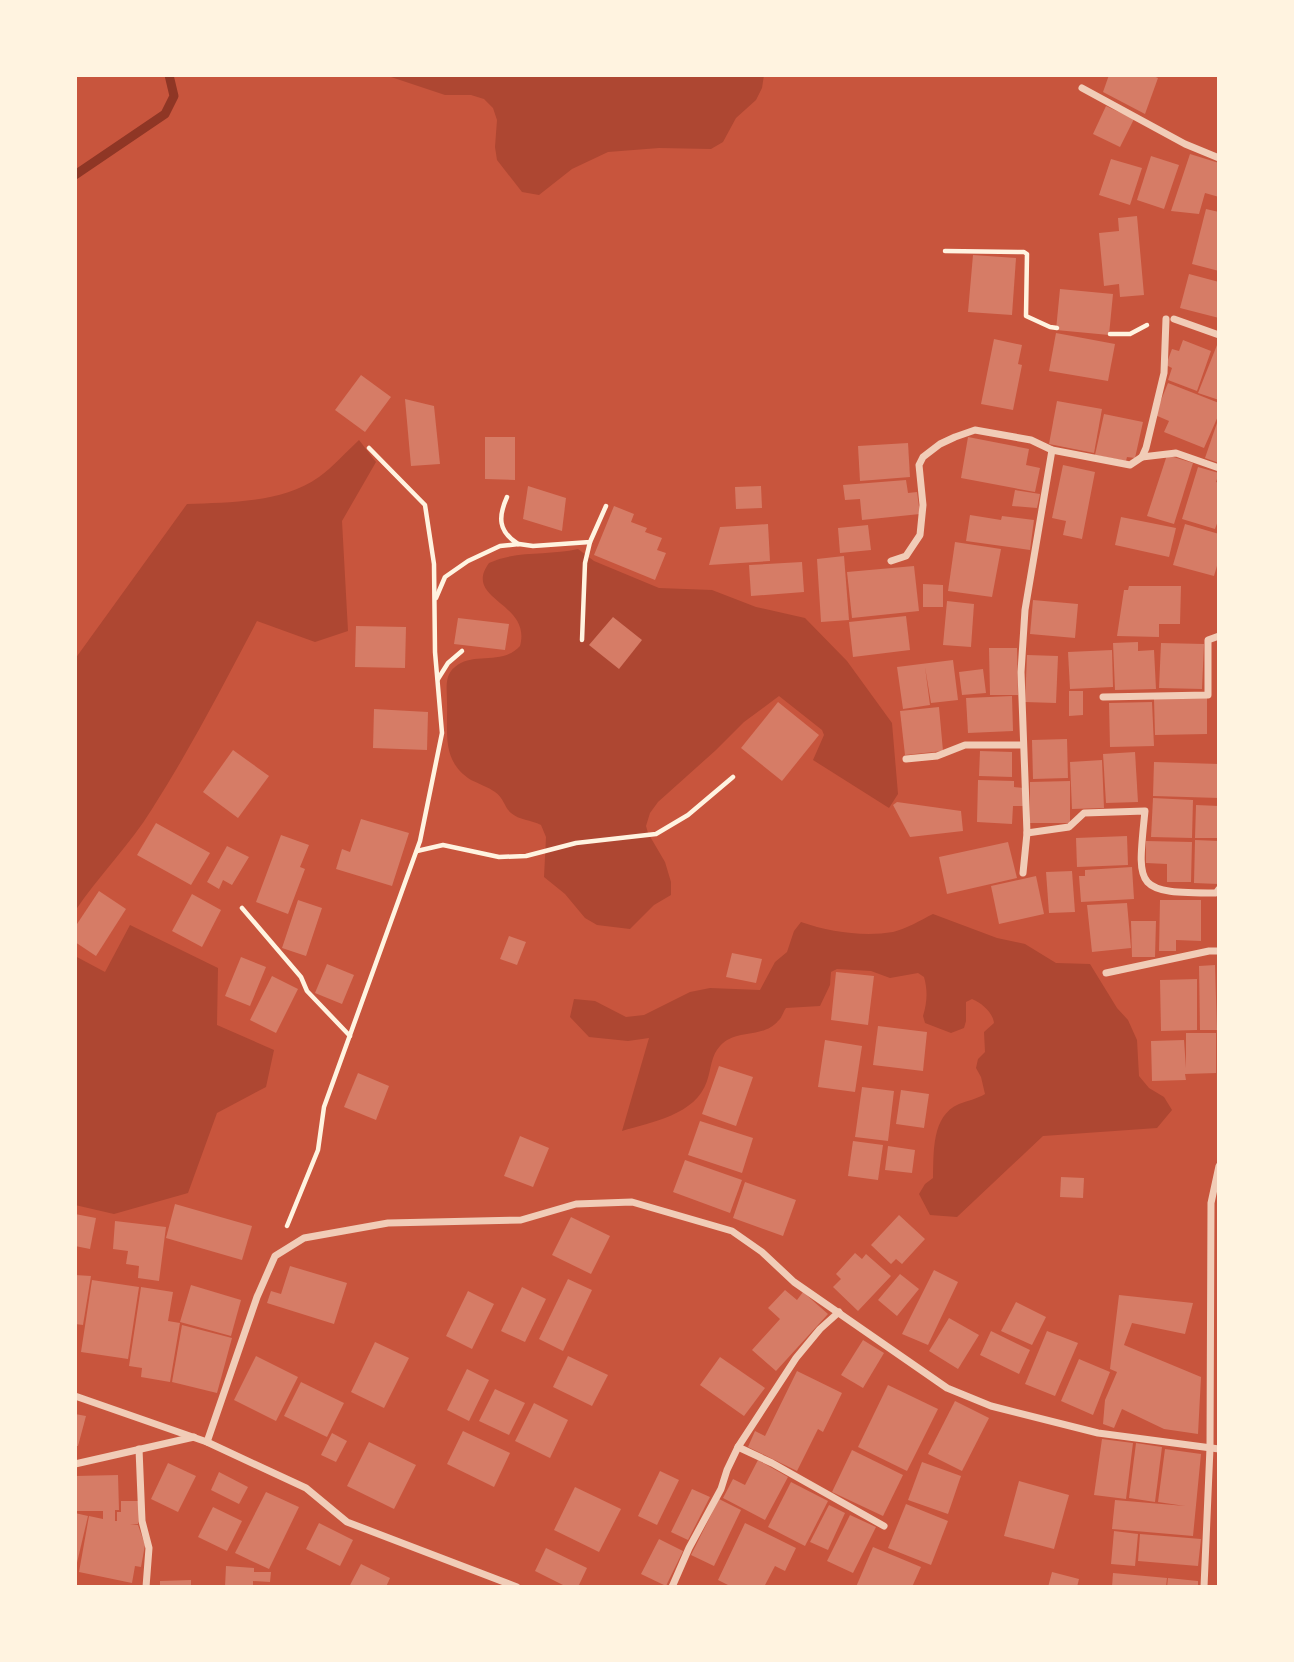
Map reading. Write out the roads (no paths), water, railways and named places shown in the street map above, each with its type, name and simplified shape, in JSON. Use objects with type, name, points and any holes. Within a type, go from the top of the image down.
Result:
[{"type":"street","points":[[1082,88],[1185,144],[1219,158]]},
{"type":"street","points":[[1142,457],[1164,373],[1170,319],[1219,335]]},
{"type":"street","points":[[891,561],[906,556],[920,536],[923,505],[919,465],[923,457],[940,444],[975,430],[1031,440],[1052,450],[1130,465],[1142,457],[1176,453],[1219,468]]},
{"type":"street","points":[[1023,873],[1027,833],[1020,702],[1025,610],[1052,450]]},
{"type":"street","points":[[1103,697],[1208,695],[1208,639],[1219,636]]},
{"type":"street","points":[[906,759],[937,756],[965,745],[1023,745]]},
{"type":"street","points":[[1027,833],[1069,827],[1084,813],[1144,811],[1140,859],[1143,879],[1152,888],[1184,893],[1216,893],[1219,889]]},
{"type":"street","points":[[1106,973],[1219,951]]},
{"type":"street","points":[[1204,1587],[1214,1449],[1216,1298],[1211,1203],[1219,1166]]},
{"type":"street","points":[[207,1441],[257,1297],[275,1256],[304,1238],[388,1223],[521,1220],[576,1204],[632,1202],[732,1231],[762,1252],[794,1282],[947,1388],[992,1406],[1098,1433],[1214,1449]]},
{"type":"street","points":[[672,1587],[721,1489],[738,1447],[796,1358],[820,1329],[839,1312]]},
{"type":"street","points":[[75,1396],[207,1441],[306,1488],[347,1522],[517,1587]]},
{"type":"street","points":[[75,1464],[194,1437]]},
{"type":"street","points":[[738,1447],[772,1463],[884,1526]]},
{"type":"street","points":[[139,1449],[142,1521],[149,1548],[146,1587]]},
{"type":"waterway","points":[[75,175],[165,114],[174,96],[169,75]]}]
